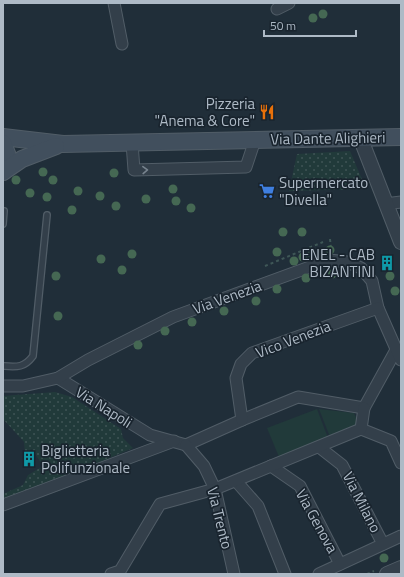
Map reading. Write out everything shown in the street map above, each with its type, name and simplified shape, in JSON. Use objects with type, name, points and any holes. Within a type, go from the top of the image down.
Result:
[{"type":"main road","points":[[3,137],[63,144]]},
{"type":"main road","name":"Via Dante Alighieri","points":[[63,144],[401,137]]},
{"type":"main road","points":[[3,143],[8,156],[3,172]]},
{"type":"main road","points":[[3,172],[22,159],[43,150],[63,144]]},
{"type":"street","points":[[114,3],[122,44]]},
{"type":"street","points":[[277,9],[289,3]]},
{"type":"street","points":[[360,137],[401,242]]},
{"type":"street","name":"Via Dante Alighieri","points":[[132,143],[134,170],[246,167],[255,140]]},
{"type":"street","points":[[385,204],[401,202]]},
{"type":"street","name":"Via Venezia","points":[[3,386],[23,386],[58,378],[88,360],[173,317],[329,260],[347,262],[362,268],[372,281],[378,308],[398,355]]},
{"type":"street","name":"Vico Venezia","points":[[242,420],[236,378],[241,364],[252,353],[378,308]]},
{"type":"street","points":[[361,429],[364,408],[398,355]]},
{"type":"street","name":"Via Napoli","points":[[58,378],[150,435],[186,445]]},
{"type":"street","points":[[186,445],[298,397],[364,408]]},
{"type":"street","points":[[111,574],[120,571],[160,504],[215,489],[361,429],[391,441],[401,463]]},
{"type":"street","points":[[3,506],[174,441]]},
{"type":"street","name":"Via Trento","points":[[186,445],[204,466],[215,489],[234,574]]},
{"type":"street","name":"Via Milano","points":[[319,447],[342,465],[384,544]]},
{"type":"street","name":"Via Genova","points":[[271,466],[300,486],[340,564]]},
{"type":"street","points":[[236,481],[258,506],[285,574]]},
{"type":"street","points":[[319,574],[401,536]]},
{"type":"street","points":[[387,574],[401,568]]},
{"type":"lane","points":[[3,224],[4,211]]},
{"type":"lane","points":[[3,366],[20,367],[28,363],[33,356],[47,215]]},
{"type":"path","points":[[265,266],[323,242]]},
{"type":"green space","points":[[350,151],[366,189],[289,191],[297,154]]},
{"type":"green space","points":[[55,392],[72,397],[121,429],[123,438],[133,448],[3,503],[3,494],[23,485],[28,475],[43,466],[32,449],[25,454],[24,442],[3,419],[3,396]]},
{"type":"green space","points":[[317,409],[328,438],[279,457],[267,428]]},
{"type":"green space","points":[[319,409],[354,413],[357,420],[357,425],[330,437]]},
{"type":"place","name":"Pizzeria \"Anema & Core\"","points":[[267,112]]},
{"type":"place","name":"Supermercato \"Divella\"","points":[[267,191]]},
{"type":"place","name":"ENEL - CAB BIZANTINI","points":[[387,263]]},
{"type":"place","name":"Biglietteria Polifunzionale","points":[[29,459]]}]
